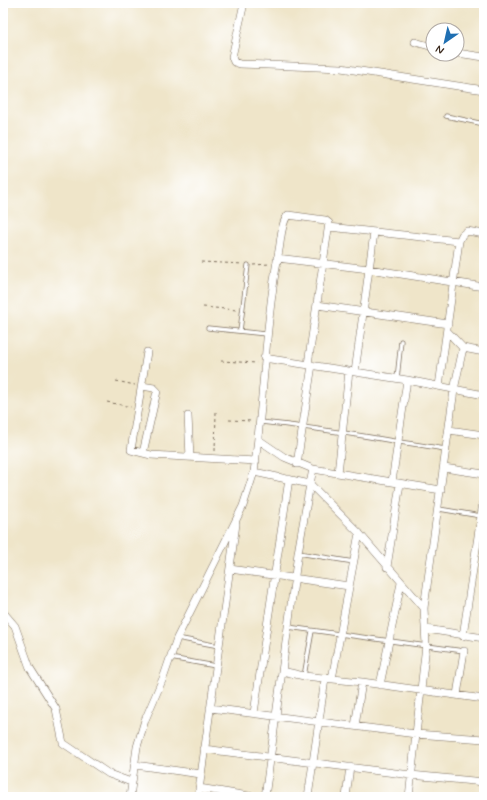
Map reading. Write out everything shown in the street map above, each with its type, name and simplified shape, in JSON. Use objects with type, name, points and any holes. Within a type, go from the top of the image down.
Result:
[{"type":"street","points":[[244,3],[232,57],[234,62],[240,64],[341,68],[484,90]]},
{"type":"street","points":[[415,42],[425,45]]},
{"type":"street","points":[[465,54],[484,57]]},
{"type":"street","points":[[130,797],[137,747],[145,720],[164,676],[177,638],[221,547],[243,506],[254,472],[261,422],[266,334],[284,222],[288,215],[325,220],[328,221],[330,227],[317,305],[303,426],[297,464]]},
{"type":"street","points":[[330,227],[374,233],[460,241]]},
{"type":"street","points":[[438,386],[460,241],[462,235],[467,231],[484,234]]},
{"type":"street","points":[[338,473],[342,434],[363,312],[374,233]]},
{"type":"street","points":[[277,261],[369,269],[484,287]]},
{"type":"street","points":[[317,305],[448,328],[462,348],[484,352]]},
{"type":"street","points":[[409,797],[426,645],[424,608],[439,509],[454,390],[462,348]]},
{"type":"street","points":[[148,352],[130,448],[133,452],[256,461]]},
{"type":"street","points":[[264,361],[310,364],[407,380],[484,396]]},
{"type":"street","points":[[392,482],[407,380]]},
{"type":"street","points":[[142,386],[154,388],[157,391],[143,453]]},
{"type":"street","points":[[188,416],[190,456]]},
{"type":"street","points":[[449,430],[484,435]]},
{"type":"street","points":[[259,440],[297,464],[313,469],[441,490]]},
{"type":"street","points":[[444,468],[484,474]]},
{"type":"street","points":[[265,797],[298,553],[313,469]]},
{"type":"street","points":[[254,472],[310,484],[359,533],[424,608]]},
{"type":"street","points":[[254,713],[289,479]]},
{"type":"street","points":[[387,567],[400,484]]},
{"type":"street","points":[[463,636],[484,496]]},
{"type":"street","points":[[198,797],[236,520]]},
{"type":"street","points":[[308,797],[319,722],[340,635],[359,533]]},
{"type":"street","points":[[230,569],[274,574],[349,586]]},
{"type":"street","points":[[380,685],[401,583]]},
{"type":"street","points":[[3,612],[15,626],[30,668],[56,709],[63,743],[109,774],[131,782]]},
{"type":"street","points":[[426,629],[463,636],[484,638]]},
{"type":"street","points":[[457,695],[464,651]]},
{"type":"street","points":[[282,671],[304,676],[362,682],[484,699]]},
{"type":"street","points":[[355,726],[362,682]]},
{"type":"street","points":[[210,708],[416,734],[484,739]]},
{"type":"street","points":[[204,749],[350,768],[484,782]]},
{"type":"street","points":[[135,765],[201,774]]},
{"type":"street","points":[[346,797],[350,768]]},
{"type":"street","points":[[199,788],[231,795],[255,797]]},
{"type":"lane","points":[[446,116],[484,124]]},
{"type":"lane","points":[[240,332],[244,311],[248,265]]},
{"type":"lane","points":[[208,328],[266,334]]},
{"type":"lane","points":[[397,379],[401,341]]},
{"type":"lane","points":[[261,422],[303,426],[342,434],[446,449]]},
{"type":"lane","points":[[439,509],[482,516]]},
{"type":"lane","points":[[298,553],[354,562]]},
{"type":"lane","points":[[288,627],[389,642],[426,645],[464,651]]},
{"type":"lane","points":[[304,676],[312,631]]},
{"type":"lane","points":[[177,638],[219,646]]},
{"type":"lane","points":[[169,658],[216,666]]},
{"type":"path","points":[[201,262],[248,265],[277,261]]},
{"type":"path","points":[[203,307],[244,311]]},
{"type":"path","points":[[221,361],[264,361]]},
{"type":"path","points":[[116,381],[142,386]]},
{"type":"path","points":[[107,402],[137,408]]},
{"type":"path","points":[[214,458],[216,412]]},
{"type":"path","points":[[229,420],[261,422]]}]
